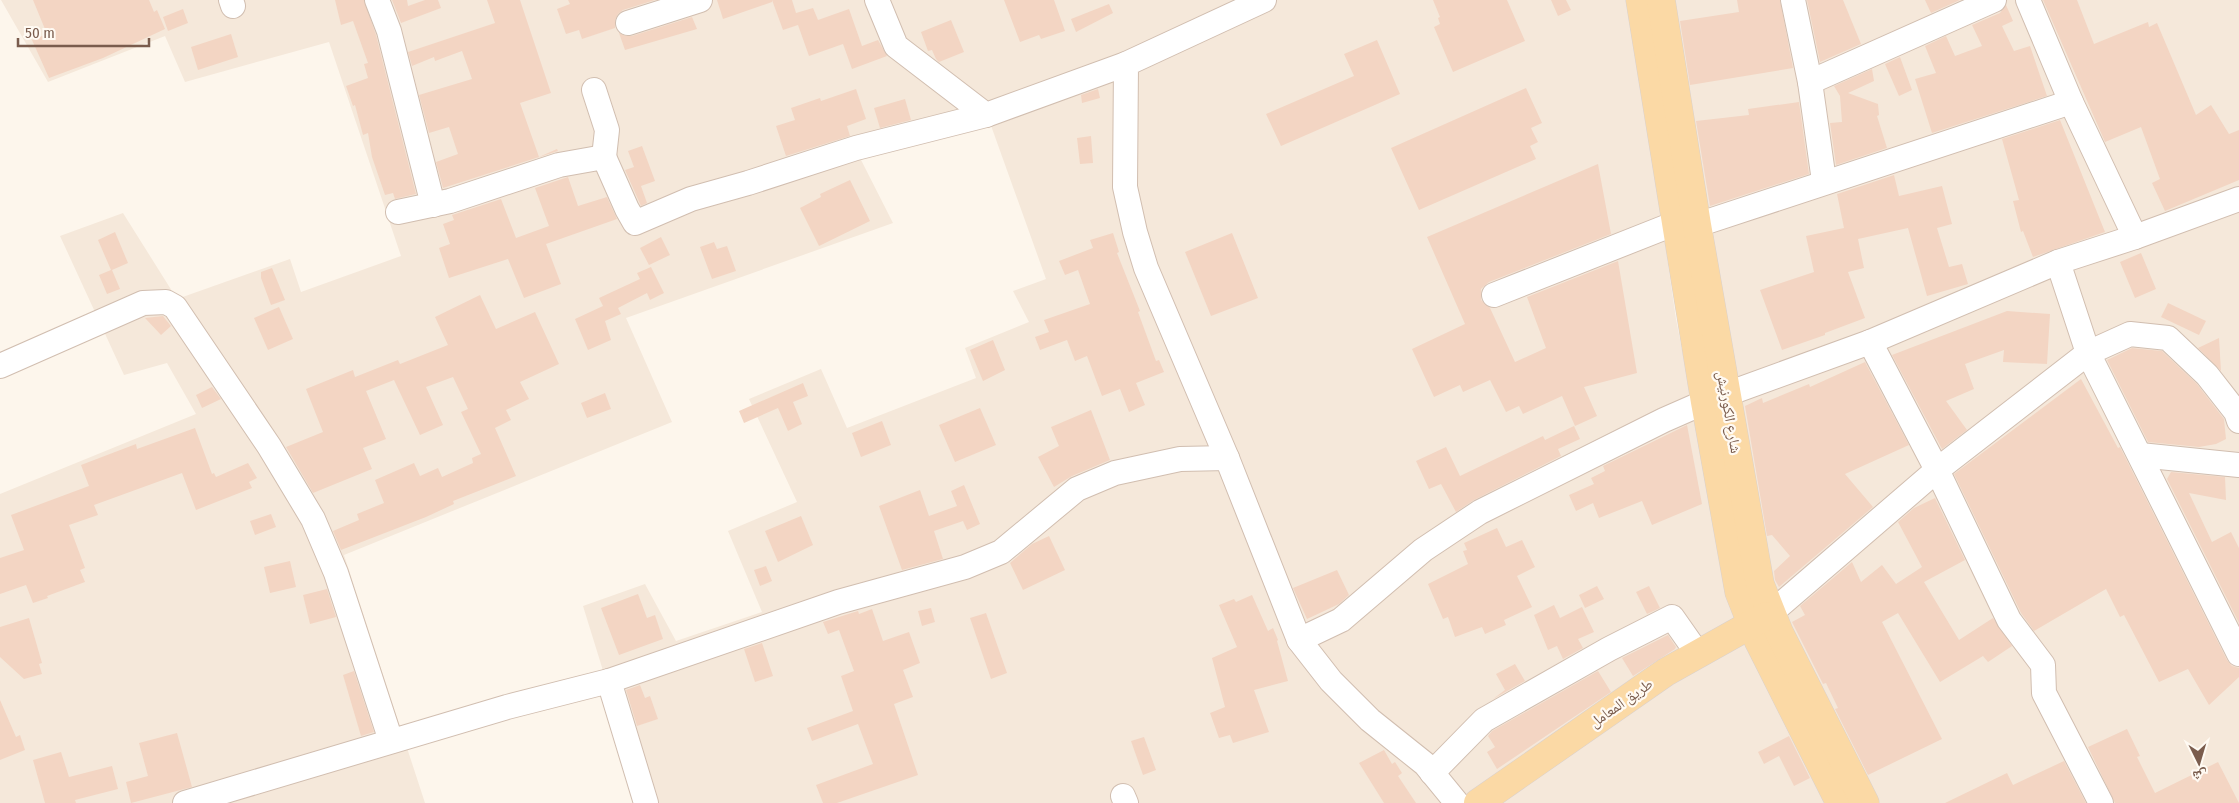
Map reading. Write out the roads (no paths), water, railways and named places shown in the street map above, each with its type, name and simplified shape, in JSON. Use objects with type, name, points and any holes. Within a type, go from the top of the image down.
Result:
[{"type":"main road","name":"شارع الكورنيش","points":[[1640,0],[1686,224],[1716,399],[1739,592],[1761,618],[1779,632],[1865,803]]},
{"type":"main road","name":"شارع الكورنيش","points":[[1661,0],[1686,224]]},
{"type":"main road","name":"شارع الكورنيش","points":[[1761,618],[1840,803]]},
{"type":"main road","name":"طريق المعامل","points":[[1478,803],[1666,672],[1761,618]]},
{"type":"street","points":[[376,0],[392,40],[433,204]]},
{"type":"street","points":[[628,24],[700,0]]},
{"type":"street","points":[[876,0],[896,46],[986,115]]},
{"type":"street","points":[[594,90],[607,130],[604,157],[635,223],[691,199],[748,184],[856,148],[986,115],[1126,64],[1264,0]]},
{"type":"street","points":[[1793,0],[1810,82],[1824,181]]},
{"type":"street","points":[[1810,82],[1994,0]]},
{"type":"street","points":[[2028,0],[2071,102],[2135,237]]},
{"type":"street","points":[[1126,64],[1124,187],[1135,232],[1146,268],[1227,458],[1299,640],[1331,681],[1370,720],[1425,764],[1457,803]]},
{"type":"street","points":[[1494,295],[1686,224],[2071,102]]},
{"type":"street","points":[[398,212],[450,201],[559,166],[604,157]]},
{"type":"street","points":[[1299,640],[1341,620],[1423,550],[1480,512],[1664,420],[1870,342],[2058,262],[2135,237],[2239,199]]},
{"type":"street","points":[[2058,262],[2088,353],[2239,654]]},
{"type":"street","points":[[0,366],[143,303],[166,302],[175,307],[269,446],[312,519],[336,573],[391,741]]},
{"type":"street","points":[[1761,618],[1937,470],[2088,353],[2130,334],[2168,338],[2207,375],[2236,412],[2239,421]]},
{"type":"street","points":[[1870,342],[1937,470],[2008,620],[2043,665],[2044,693],[2101,803]]},
{"type":"street","points":[[2140,455],[2239,465]]},
{"type":"street","points":[[185,803],[507,707],[610,681],[838,602],[966,567],[1001,552],[1077,489],[1115,473],[1180,460],[1227,458]]},
{"type":"street","points":[[1432,773],[1484,720],[1609,649],[1672,617],[1698,654]]},
{"type":"street","points":[[610,681],[646,803]]}]
